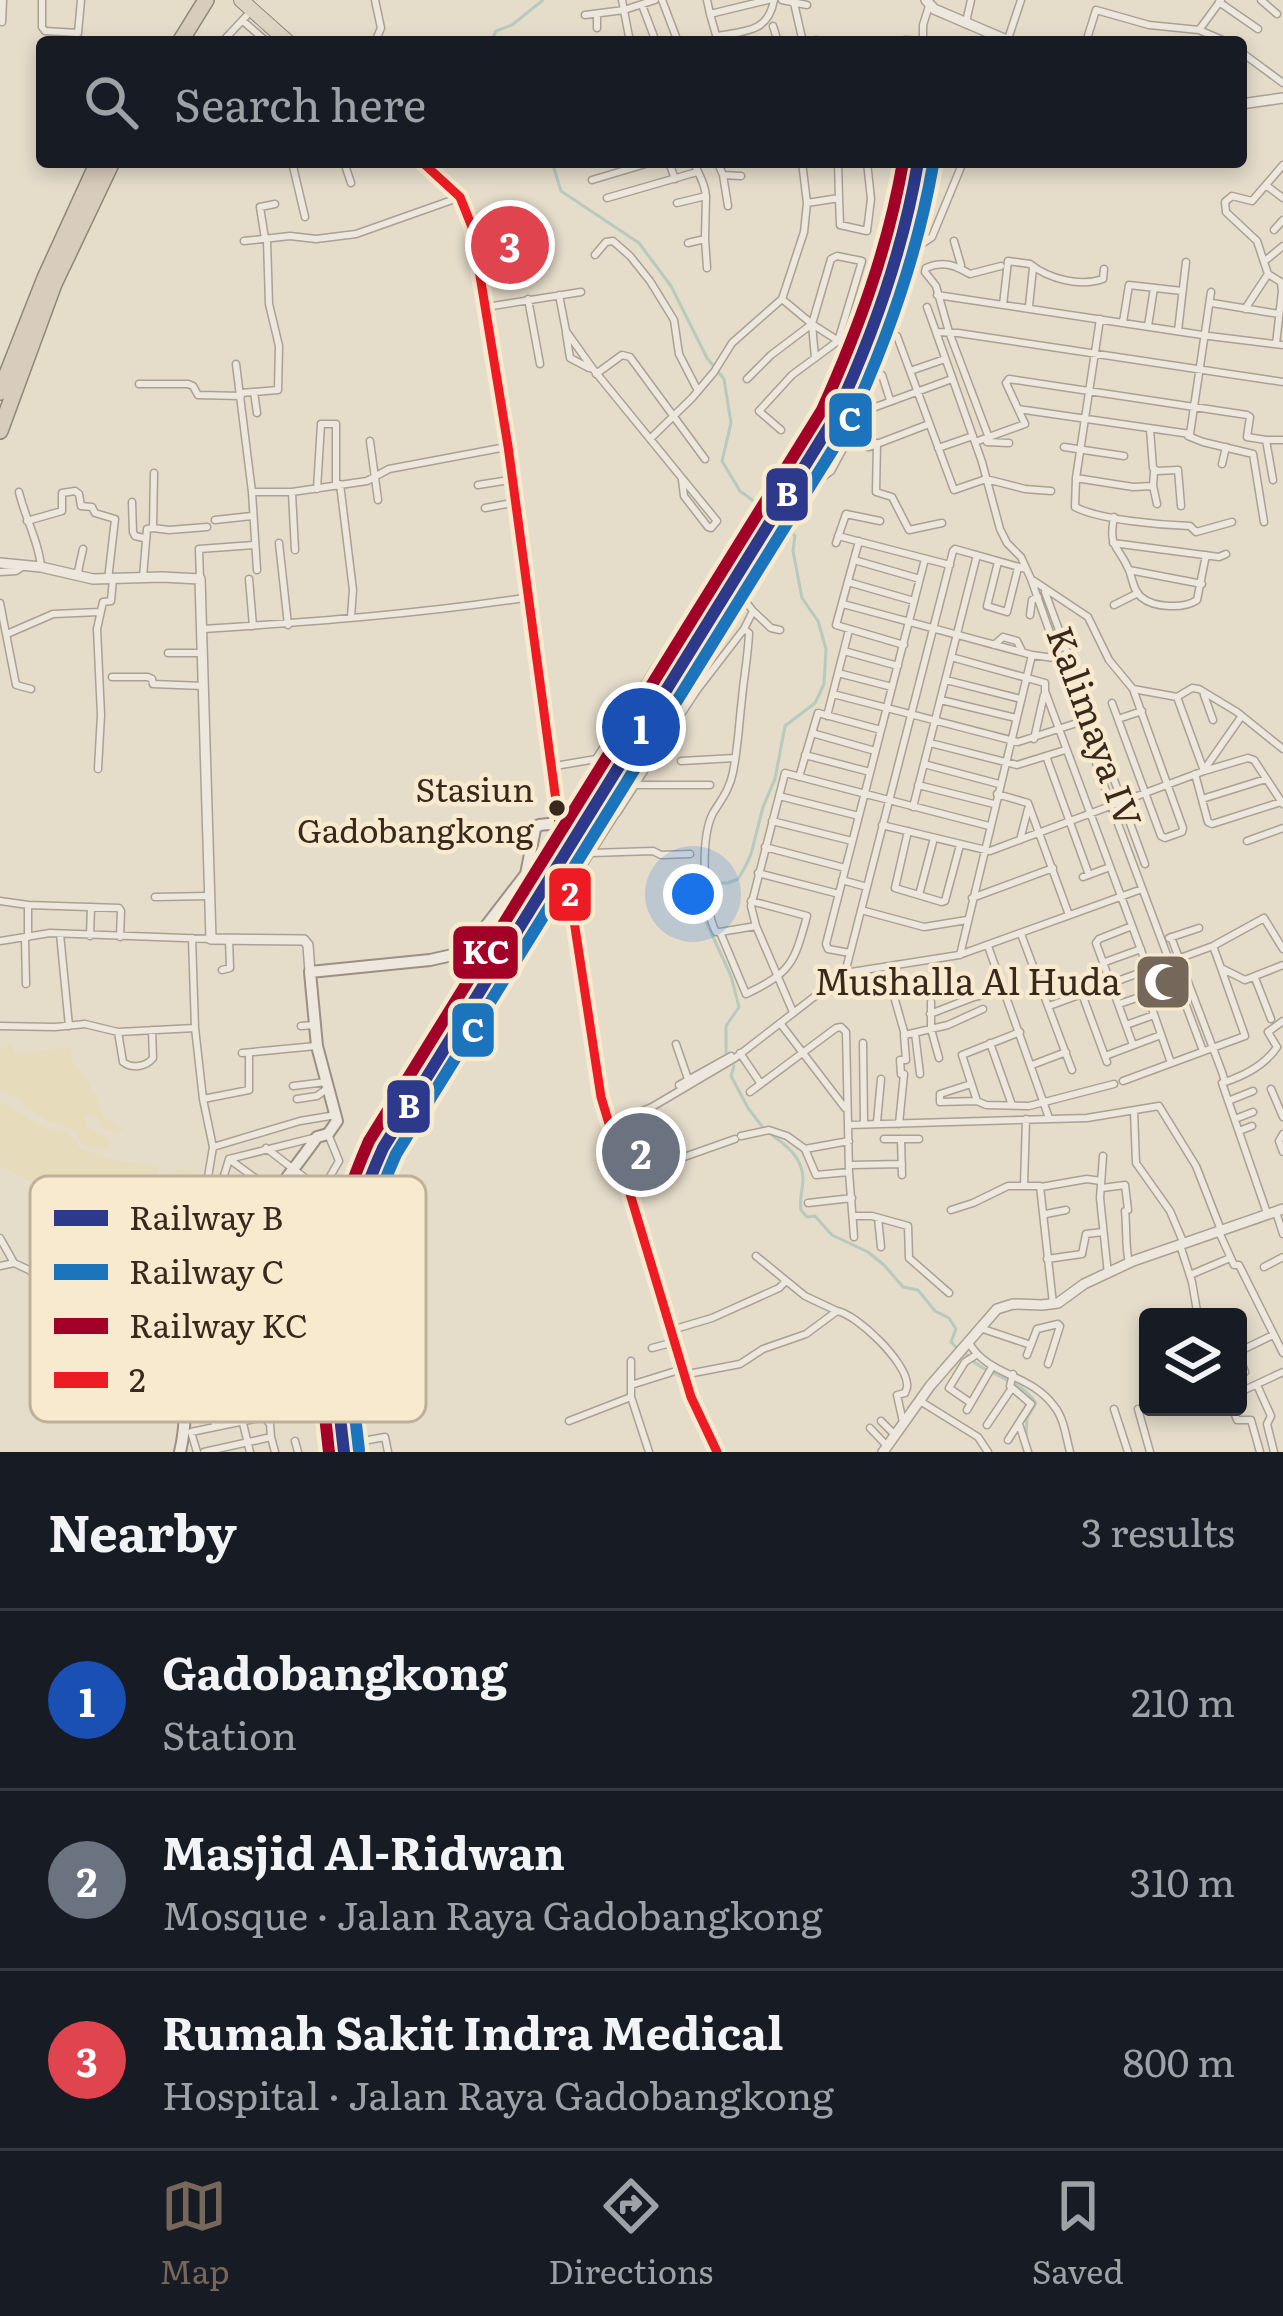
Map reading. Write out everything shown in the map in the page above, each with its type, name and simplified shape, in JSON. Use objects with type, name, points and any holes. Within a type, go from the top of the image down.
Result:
[{"type":"highway","points":[[172,36],[194,0]]},
{"type":"highway","points":[[184,36],[206,0]]},
{"type":"highway","points":[[245,10],[274,36]]},
{"type":"highway","points":[[0,392],[44,278],[95,168]]},
{"type":"highway","points":[[0,430],[54,284],[109,168]]},
{"type":"highway","points":[[429,168],[460,197],[472,227],[513,479],[596,1066],[683,1372],[699,1417],[718,1450]]},
{"type":"main road","points":[[290,1176],[336,1124],[308,1025],[310,972],[466,952],[525,877],[535,829],[559,825]]},
{"type":"main road","points":[[180,1452],[184,1422]]},
{"type":"street","points":[[2,22],[3,0]]},
{"type":"street","points":[[43,0],[45,31],[78,33],[81,0]]},
{"type":"street","points":[[375,0],[381,28],[378,36]]},
{"type":"street","points":[[622,0],[627,36]]},
{"type":"street","points":[[585,15],[658,0],[674,36]]},
{"type":"street","points":[[707,0],[717,36]]},
{"type":"street","points":[[710,14],[775,0],[807,5]]},
{"type":"street","points":[[728,36],[759,27],[768,20],[775,0]]},
{"type":"street","points":[[966,22],[971,0]]},
{"type":"street","points":[[1010,36],[1021,0]]},
{"type":"street","points":[[1261,0],[1276,14]]},
{"type":"street","points":[[1198,30],[1220,1],[1258,29]]},
{"type":"street","points":[[794,2],[802,36]]},
{"type":"street","points":[[924,36],[927,3],[997,36]]},
{"type":"street","points":[[642,5],[654,36]]},
{"type":"street","points":[[226,36],[245,10]]},
{"type":"street","points":[[1088,36],[1096,10],[1212,36]]},
{"type":"street","points":[[597,15],[597,28]]},
{"type":"street","points":[[773,26],[776,36]]},
{"type":"street","points":[[1247,56],[1283,83]]},
{"type":"street","points":[[1247,103],[1283,98]]},
{"type":"street","points":[[1245,309],[1268,274],[1266,260],[1252,235],[1226,212],[1225,202],[1232,196],[1252,202],[1283,165]]},
{"type":"street","points":[[293,168],[305,217]]},
{"type":"street","points":[[346,168],[351,183]]},
{"type":"street","points":[[592,180],[632,168]]},
{"type":"street","points":[[671,168],[675,179]]},
{"type":"street","points":[[696,168],[706,196],[707,268]]},
{"type":"street","points":[[720,168],[741,176]]},
{"type":"street","points":[[720,168],[728,206]]},
{"type":"street","points":[[650,440],[698,391],[732,343],[782,299],[804,232],[803,168]]},
{"type":"street","points":[[838,168],[839,225],[867,231],[871,199],[868,168]]},
{"type":"street","points":[[929,424],[864,447],[856,434],[866,371],[913,250],[932,237],[960,168]]},
{"type":"street","points":[[607,198],[697,172]]},
{"type":"street","points":[[1267,186],[1283,198]]},
{"type":"street","points":[[677,202],[706,196]]},
{"type":"street","points":[[244,242],[356,234],[460,197]]},
{"type":"street","points":[[807,202],[839,198]]},
{"type":"street","points":[[139,384],[188,384],[198,395],[278,390],[279,346],[269,304],[260,207],[275,204]]},
{"type":"street","points":[[1274,230],[1283,220]]},
{"type":"street","points":[[688,243],[704,239]]},
{"type":"street","points":[[595,255],[613,241],[650,281],[674,320],[679,355],[698,391]]},
{"type":"street","points":[[954,241],[962,268]]},
{"type":"street","points":[[1266,260],[1283,246]]},
{"type":"street","points":[[782,430],[759,410],[792,375],[815,358],[838,341],[862,261],[831,259],[812,325],[815,358]]},
{"type":"street","points":[[1003,304],[1008,261],[1030,264],[1060,280],[1096,283],[1103,279],[1104,268]]},
{"type":"street","points":[[1178,331],[1186,262]]},
{"type":"street","points":[[1001,266],[970,274],[962,268],[934,265],[926,272],[936,286],[950,332],[1000,529],[1031,579],[1093,615]]},
{"type":"street","points":[[1029,307],[1033,268]]},
{"type":"street","points":[[937,295],[1279,344],[1281,282],[1268,274]]},
{"type":"street","points":[[1123,322],[1129,285],[1182,291]]},
{"type":"street","points":[[1148,326],[1154,288]]},
{"type":"street","points":[[486,307],[581,292]]},
{"type":"street","points":[[1188,436],[1210,292]]},
{"type":"street","points":[[559,295],[566,331],[717,521],[711,528],[684,496],[682,479]]},
{"type":"street","points":[[528,299],[539,364]]},
{"type":"street","points":[[782,299],[838,341]]},
{"type":"street","points":[[1210,302],[1279,314]]},
{"type":"street","points":[[927,307],[952,379],[980,439]]},
{"type":"street","points":[[1100,319],[1075,507],[1190,526],[1196,532],[1232,522]]},
{"type":"street","points":[[747,379],[812,325]]},
{"type":"street","points":[[936,332],[1283,382]]},
{"type":"street","points":[[897,336],[954,490],[986,479],[1051,491]]},
{"type":"street","points":[[594,372],[622,355],[630,357],[705,459]]},
{"type":"street","points":[[910,370],[945,358]]},
{"type":"street","points":[[236,364],[257,570]]},
{"type":"street","points":[[882,375],[890,400]]},
{"type":"street","points":[[616,815],[615,797],[622,785],[807,488],[831,471],[870,409],[952,379]]},
{"type":"street","points":[[938,448],[1024,425],[1006,382],[1009,379],[1247,415],[1247,437],[1283,440]]},
{"type":"street","points":[[254,392],[257,413]]},
{"type":"street","points":[[1018,409],[1188,436],[1253,454],[1264,522]]},
{"type":"street","points":[[317,489],[321,424],[336,426],[334,458],[353,590],[351,617]]},
{"type":"street","points":[[1150,429],[1157,504]]},
{"type":"street","points":[[980,439],[1010,443]]},
{"type":"street","points":[[1265,440],[1273,480]]},
{"type":"street","points":[[370,441],[377,500]]},
{"type":"street","points":[[877,443],[876,492],[892,497],[909,530],[942,523]]},
{"type":"street","points":[[252,492],[292,492],[367,481],[388,469],[508,446]]},
{"type":"street","points":[[1064,447],[1124,456]]},
{"type":"street","points":[[1222,464],[1226,447]]},
{"type":"street","points":[[1154,470],[1178,470],[1181,506]]},
{"type":"street","points":[[154,473],[154,528]]},
{"type":"street","points":[[1076,478],[1133,488],[1153,486]]},
{"type":"street","points":[[478,485],[513,479]]},
{"type":"street","points":[[1257,483],[1283,482]]},
{"type":"street","points":[[27,520],[62,511],[62,493],[75,491],[80,506],[116,519],[111,601],[103,602],[97,629],[98,769]]},
{"type":"street","points":[[19,492],[41,567]]},
{"type":"street","points":[[292,492],[295,550]]},
{"type":"street","points":[[132,502],[133,532],[144,538]]},
{"type":"street","points":[[485,508],[516,502]]},
{"type":"street","points":[[880,521],[846,514],[837,539],[950,565]]},
{"type":"street","points":[[215,520],[252,516]]},
{"type":"street","points":[[1114,517],[1110,536],[1138,593],[1150,602],[1188,606],[1199,598],[1206,555]]},
{"type":"street","points":[[143,577],[147,529],[207,527]]},
{"type":"street","points":[[859,541],[836,626],[904,645]]},
{"type":"street","points":[[279,543],[288,625]]},
{"type":"street","points":[[1113,543],[1219,557],[1226,554]]},
{"type":"street","points":[[211,939],[198,550],[254,545]]},
{"type":"street","points":[[77,576],[83,548]]},
{"type":"street","points":[[845,973],[956,549],[1023,568]]},
{"type":"street","points":[[913,807],[977,555]]},
{"type":"street","points":[[850,952],[828,949],[826,944],[925,559]]},
{"type":"street","points":[[854,560],[920,579]]},
{"type":"street","points":[[998,562],[987,606],[1007,612],[1023,568]]},
{"type":"street","points":[[0,568],[41,567],[111,579],[200,579]]},
{"type":"street","points":[[1129,570],[1202,584]]},
{"type":"street","points":[[249,579],[253,626]]},
{"type":"street","points":[[1031,579],[1142,889],[1225,1082]]},
{"type":"street","points":[[848,582],[914,601]]},
{"type":"street","name":"Kalimaya IV","points":[[1044,589],[1145,864]]},
{"type":"street","points":[[1114,605],[1138,593]]},
{"type":"street","points":[[1030,615],[1037,597]]},
{"type":"street","points":[[201,629],[288,625],[528,598]]},
{"type":"street","points":[[742,598],[771,628],[780,630]]},
{"type":"street","points":[[0,603],[16,685],[31,689]]},
{"type":"street","points":[[1068,603],[1088,617],[1109,660],[1133,689],[1182,832],[1162,838],[1112,703]]},
{"type":"street","points":[[843,604],[1028,654],[1065,646]]},
{"type":"street","points":[[569,887],[753,611]]},
{"type":"street","points":[[7,634],[53,614],[99,612]]},
{"type":"street","points":[[744,628],[749,634],[747,666],[732,780],[714,812],[706,844],[707,883],[710,920],[716,932],[756,926]]},
{"type":"street","points":[[799,777],[812,733],[833,694],[849,630]]},
{"type":"street","points":[[1055,650],[1065,646]]},
{"type":"street","points":[[844,652],[898,666]]},
{"type":"street","points":[[168,653],[202,653]]},
{"type":"street","points":[[959,955],[1027,677],[1028,654]]},
{"type":"street","points":[[551,766],[596,759],[662,657]]},
{"type":"street","points":[[951,657],[1044,681],[1148,969]]},
{"type":"street","points":[[838,673],[892,687]]},
{"type":"street","points":[[112,677],[148,677],[161,686],[202,686]]},
{"type":"street","points":[[946,680],[1021,699]]},
{"type":"street","points":[[689,682],[697,690]]},
{"type":"street","points":[[1133,689],[1177,697],[1192,688],[1203,691],[1283,749]]},
{"type":"street","points":[[1034,739],[1045,691]]},
{"type":"street","points":[[1203,691],[1214,720]]},
{"type":"street","points":[[833,694],[1022,742],[1081,722]]},
{"type":"street","points":[[882,825],[984,851],[1145,792],[1199,773],[1248,758],[1282,803],[1212,824],[1202,799],[1199,773],[1177,697]]},
{"type":"street","points":[[941,700],[1016,718]]},
{"type":"street","points":[[1118,719],[1142,711]]},
{"type":"street","points":[[822,714],[881,730]]},
{"type":"street","points":[[1199,773],[1241,717]]},
{"type":"street","points":[[812,733],[875,751]]},
{"type":"street","points":[[655,734],[664,740]]},
{"type":"street","points":[[930,742],[1020,765],[1065,749]]},
{"type":"street","points":[[805,755],[870,772]]},
{"type":"street","points":[[1046,757],[1086,876],[1110,867]]},
{"type":"street","points":[[681,760],[735,758]]},
{"type":"street","points":[[924,764],[999,784]]},
{"type":"street","points":[[793,1012],[756,926],[751,901],[785,773],[989,826]]},
{"type":"street","points":[[1202,799],[1266,779]]},
{"type":"street","points":[[622,785],[710,785]]},
{"type":"street","points":[[918,785],[994,804]]},
{"type":"street","points":[[997,794],[1029,805],[1070,915]]},
{"type":"street","points":[[779,796],[859,816]]},
{"type":"street","points":[[1019,840],[1029,805]]},
{"type":"street","points":[[772,821],[852,841]]},
{"type":"street","points":[[1246,841],[1283,828]]},
{"type":"street","points":[[908,831],[896,890],[945,902],[960,845]]},
{"type":"street","points":[[919,896],[934,838]]},
{"type":"street","points":[[765,847],[845,868]]},
{"type":"street","points":[[591,853],[690,854]]},
{"type":"street","points":[[972,898],[1053,868]]},
{"type":"street","points":[[758,873],[839,894]]},
{"type":"street","points":[[978,874],[985,893]]},
{"type":"street","points":[[842,880],[867,887]]},
{"type":"street","points":[[612,1119],[652,1107],[740,1053],[845,973],[959,955],[1142,889]]},
{"type":"street","points":[[155,897],[209,896]]},
{"type":"street","points":[[0,901],[120,909],[120,938]]},
{"type":"street","points":[[720,932],[746,994],[777,976],[796,957],[807,914],[751,901]]},
{"type":"street","points":[[26,984],[28,905]]},
{"type":"street","points":[[90,936],[92,907]]},
{"type":"street","points":[[861,910],[924,927],[967,920]]},
{"type":"street","points":[[1048,1006],[1213,946],[1265,918],[1283,949]]},
{"type":"street","points":[[1132,926],[1097,940],[1096,945],[1133,1046]]},
{"type":"street","points":[[1166,939],[1199,928]]},
{"type":"street","points":[[0,941],[60,933],[304,940],[310,972]]},
{"type":"street","points":[[60,933],[69,1026]]},
{"type":"street","points":[[1022,934],[1072,1070]]},
{"type":"street","points":[[192,938],[195,1028],[213,1147],[208,1176]]},
{"type":"street","points":[[222,970],[230,968],[229,939]]},
{"type":"street","points":[[988,946],[1049,1119]]},
{"type":"street","points":[[971,1084],[940,1094],[940,1102],[1029,1106],[1119,1083],[1245,1036],[1213,946]]},
{"type":"street","points":[[1103,962],[1141,949]]},
{"type":"street","points":[[1174,960],[1175,984],[1202,1051]]},
{"type":"street","points":[[1227,988],[1283,965]]},
{"type":"street","points":[[890,968],[906,1060],[900,1060],[904,1074],[899,1124]]},
{"type":"street","points":[[1221,968],[1245,980]]},
{"type":"street","points":[[1255,977],[1271,1019]]},
{"type":"street","points":[[930,1014],[1004,990]]},
{"type":"street","points":[[1119,1004],[1157,991]]},
{"type":"street","points":[[1082,994],[1106,1059],[1161,1035]]},
{"type":"street","points":[[1147,994],[1171,1063]]},
{"type":"street","points":[[931,1002],[931,1029],[939,1058]]},
{"type":"street","points":[[904,1034],[948,1025],[983,1009]]},
{"type":"street","points":[[1126,1025],[1154,1015]]},
{"type":"street","points":[[1283,1021],[1268,1032],[1277,1046],[1275,1052],[1252,1071],[1222,1083],[1283,1234]]},
{"type":"street","points":[[779,1023],[847,1111]]},
{"type":"street","points":[[0,1026],[92,1025],[118,1032],[195,1028]]},
{"type":"street","points":[[750,1092],[836,1028],[846,1032],[854,1237]]},
{"type":"street","points":[[118,1032],[123,1062],[138,1066],[153,1058],[152,1030]]},
{"type":"street","points":[[977,1101],[962,1055],[1020,1032]]},
{"type":"street","points":[[915,1033],[920,1074]]},
{"type":"street","points":[[863,1043],[864,1123]]},
{"type":"street","points":[[990,1043],[1012,1106]]},
{"type":"street","points":[[676,1044],[688,1079]]},
{"type":"street","points":[[203,1099],[249,1089],[245,1053],[317,1046]]},
{"type":"street","points":[[1032,1065],[1066,1052]]},
{"type":"street","points":[[612,1119],[650,1104],[740,1053]]},
{"type":"street","points":[[740,1053],[760,1084]]},
{"type":"street","points":[[877,1122],[881,1079]]},
{"type":"street","points":[[293,1086],[327,1085]]},
{"type":"street","points":[[298,1099],[316,1096],[327,1085]]},
{"type":"street","points":[[1271,1089],[1282,1114]]},
{"type":"street","points":[[1228,1101],[1253,1091]]},
{"type":"street","points":[[848,1124],[1088,1118],[1158,1106],[1196,1166],[1230,1258],[1239,1265],[1283,1353]]},
{"type":"street","points":[[1134,1110],[1136,1163],[1171,1211],[1196,1308]]},
{"type":"street","points":[[1235,1119],[1253,1112]]},
{"type":"street","points":[[213,1147],[336,1115]]},
{"type":"street","points":[[1024,1186],[1026,1119]]},
{"type":"street","points":[[1239,1131],[1252,1126]]},
{"type":"street","points":[[623,1169],[668,1163],[765,1130],[787,1136],[805,1149],[815,1175],[902,1164]]},
{"type":"street","points":[[1283,1134],[1279,1141],[1283,1152]]},
{"type":"street","points":[[229,1159],[323,1136],[340,1161],[331,1176]]},
{"type":"street","points":[[884,1139],[919,1138]]},
{"type":"street","points":[[901,1139],[902,1175]]},
{"type":"street","points":[[805,1149],[849,1141]]},
{"type":"street","points":[[266,1148],[302,1176]]},
{"type":"street","points":[[1103,1156],[1108,1274]]},
{"type":"street","points":[[229,1159],[252,1176]]},
{"type":"street","points":[[224,1176],[229,1159]]},
{"type":"street","points":[[951,1210],[1007,1186],[1041,1187],[1087,1179],[1125,1185],[1129,1262]]},
{"type":"street","points":[[1041,1187],[1053,1304]]},
{"type":"street","points":[[808,1203],[852,1198]]},
{"type":"street","points":[[1045,1214],[1066,1210]]},
{"type":"street","points":[[991,1370],[969,1407],[949,1389],[980,1328],[997,1309],[1053,1304],[1129,1262],[1276,1212]]},
{"type":"street","points":[[854,1216],[908,1226],[908,1258],[949,1293]]},
{"type":"street","points":[[878,1218],[881,1247]]},
{"type":"street","points":[[1047,1259],[1082,1253],[1087,1234],[1103,1232]]},
{"type":"street","points":[[0,1238],[14,1263],[30,1271]]},
{"type":"street","points":[[756,1256],[812,1300],[850,1313],[879,1339],[906,1378],[905,1393]]},
{"type":"street","points":[[1264,1267],[1283,1257]]},
{"type":"street","points":[[1190,1275],[1230,1258]]},
{"type":"street","points":[[0,1266],[14,1263]]},
{"type":"street","points":[[652,1348],[779,1288],[786,1280]]},
{"type":"street","points":[[631,1384],[740,1364],[763,1349],[806,1334],[837,1311]]},
{"type":"street","points":[[1027,1355],[1037,1329],[1060,1324],[1048,1364]]},
{"type":"street","points":[[980,1328],[1031,1346]]},
{"type":"street","points":[[1267,1347],[1275,1339]]},
{"type":"street","points":[[1247,1350],[1275,1339]]},
{"type":"street","points":[[968,1354],[991,1370],[1037,1389],[1056,1408],[1070,1452]]},
{"type":"street","points":[[891,1446],[918,1404],[968,1354]]},
{"type":"street","points":[[631,1361],[631,1397],[649,1452]]},
{"type":"street","points":[[1247,1389],[1283,1372]]},
{"type":"street","points":[[1008,1440],[1031,1404],[1012,1380]]},
{"type":"street","points":[[987,1425],[1012,1380]]},
{"type":"street","points":[[1247,1382],[1271,1416],[1267,1424],[1274,1452]]},
{"type":"street","points":[[905,1393],[978,1437],[988,1452]]},
{"type":"street","points":[[905,1393],[897,1395],[905,1425]]},
{"type":"street","points":[[569,1421],[631,1397]]},
{"type":"street","points":[[1138,1408],[1150,1452]]},
{"type":"street","points":[[1114,1409],[1128,1452]]},
{"type":"street","points":[[1236,1416],[1250,1420],[1260,1452]]},
{"type":"street","points":[[881,1421],[891,1446]]},
{"type":"street","points":[[214,1422],[215,1426]]},
{"type":"street","points":[[234,1422],[191,1432],[200,1452],[271,1437]]},
{"type":"street","points":[[243,1422],[250,1452]]},
{"type":"street","points":[[268,1422],[275,1452]]},
{"type":"street","points":[[1018,1424],[1028,1452]]},
{"type":"street","points":[[870,1428],[891,1446]]},
{"type":"street","points":[[355,1452],[357,1442],[385,1437],[388,1452]]},
{"type":"street","points":[[295,1441],[298,1452]]},
{"type":"shaded area","points":[[10,1045],[15,1054],[70,1047],[72,1062],[97,1098],[103,1117],[126,1131],[108,1131],[88,1115],[85,1126],[112,1140],[108,1148],[90,1147],[74,1130],[52,1123],[25,1107],[18,1097],[0,1091],[0,1049]]},
{"type":"shaded area","points":[[0,1102],[45,1128],[65,1132],[85,1151],[159,1166],[156,1175],[167,1176],[30,1176],[30,1181],[0,1166]]},
{"type":"shaded area","points":[[185,1169],[198,1176],[167,1176]]},
{"type":"waterway","points":[[494,36],[543,0]]},
{"type":"waterway","points":[[554,168],[561,191],[639,243],[671,286],[707,358],[724,379],[731,423],[722,461],[740,491],[759,505]]},
{"type":"waterway","points":[[726,1052],[726,1026],[739,1007],[731,976],[702,913],[704,883],[738,879],[775,779],[785,726],[815,703],[824,684],[826,649],[818,621],[802,598],[793,551],[795,536],[784,522]]},
{"type":"waterway","points":[[734,1066],[731,1076],[764,1129]]},
{"type":"waterway","points":[[772,1135],[800,1164],[801,1210],[807,1217],[815,1216],[832,1235],[868,1252],[903,1287],[918,1290],[935,1311],[949,1318],[956,1329],[951,1342],[957,1348]]},
{"type":"waterway","points":[[965,1353],[1020,1387],[1036,1403],[1027,1418],[1026,1438]]},
{"type":"tunnel","points":[[1157,991],[1174,984]]},
{"type":"rail line","name":"KC","points":[[355,1176],[369,1141],[822,410],[870,289],[902,168]]},
{"type":"rail line","name":"B","points":[[372,1176],[383,1148],[835,417],[885,292],[917,168]]},
{"type":"rail line","name":"C","points":[[387,1176],[396,1154],[848,425],[899,298],[932,168]]},
{"type":"rail line","name":"KC","points":[[326,1422],[329,1452]]},
{"type":"rail line","name":"B","points":[[340,1422],[344,1452]]},
{"type":"rail line","name":"C","points":[[356,1422],[359,1450]]},
{"type":"transit line","name":"2","points":[[429,168],[460,197],[472,227],[601,1097],[691,1397],[717,1452]]},
{"type":"place","name":"Rumah Sakit Indra Medical","points":[[510,245]]},
{"type":"place","name":"Gadobangkong","points":[[641,727]]},
{"type":"place","name":"Stasiun Gadobangkong","points":[[557,808]]},
{"type":"place","name":"Mushalla Al Huda","points":[[1163,982]]},
{"type":"place","name":"Masjid Al-Ridwan","points":[[641,1152]]}]
